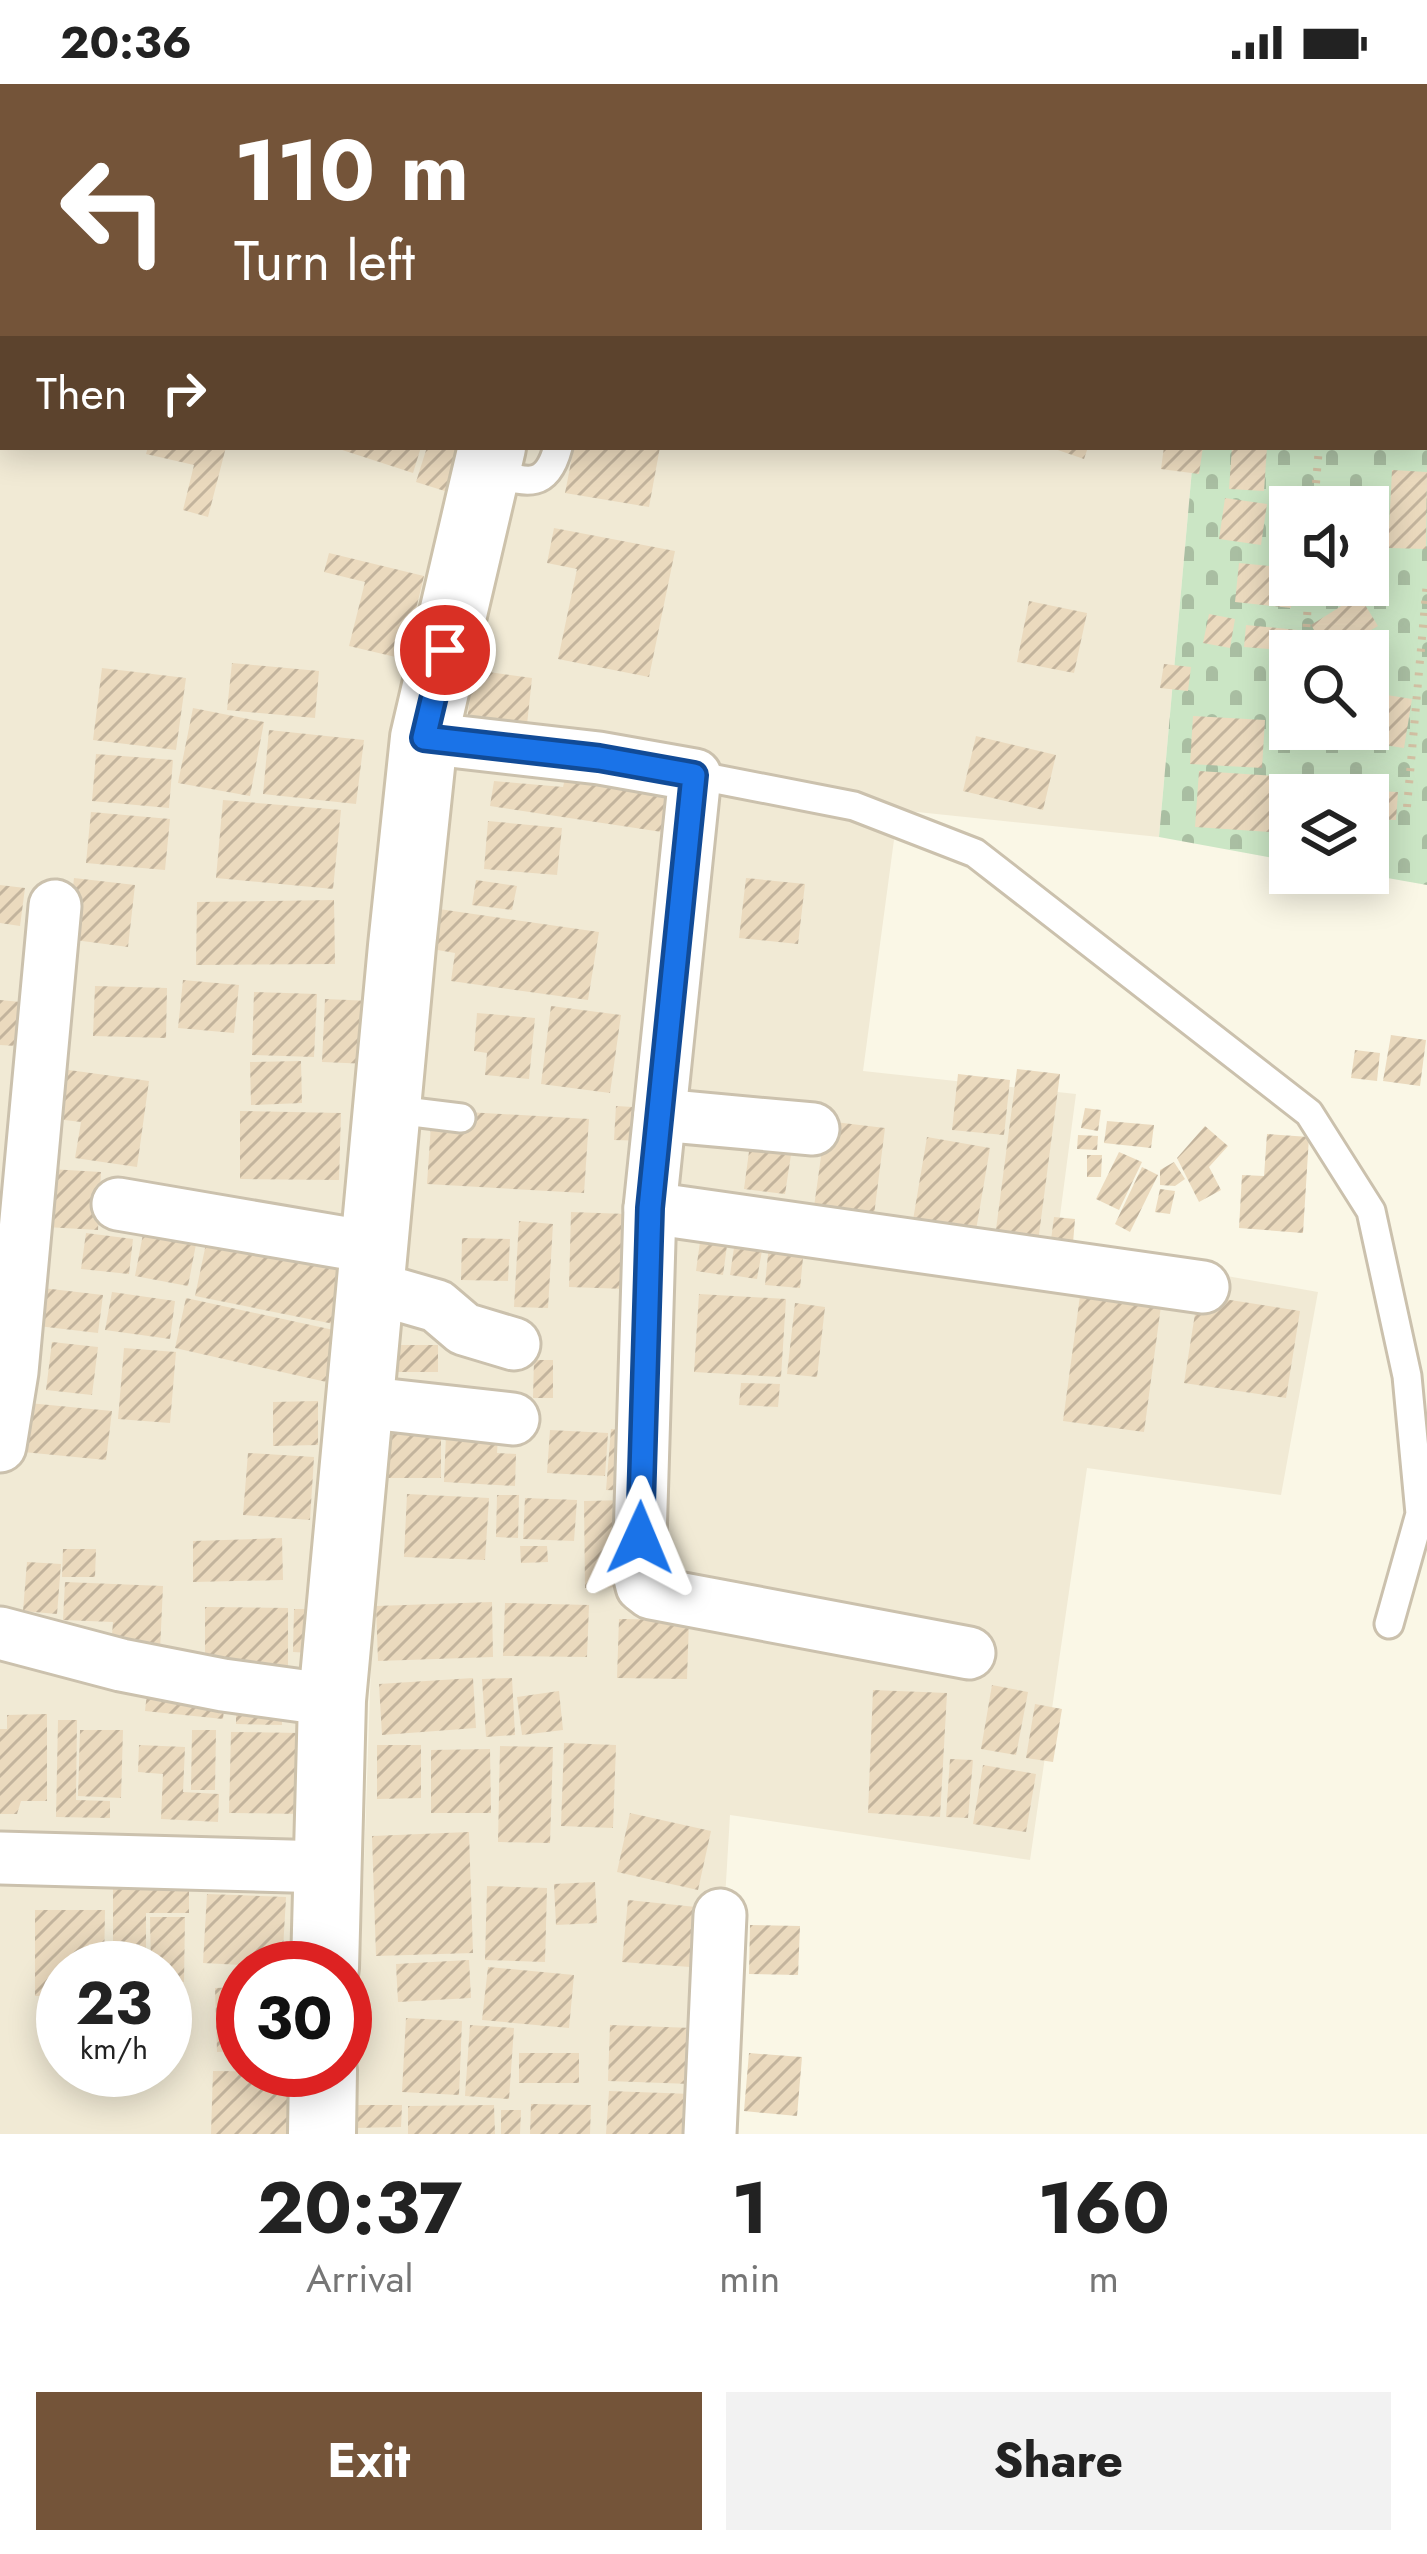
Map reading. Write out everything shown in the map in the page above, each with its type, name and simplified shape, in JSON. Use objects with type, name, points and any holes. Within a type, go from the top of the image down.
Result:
[{"type":"street","points":[[326,1941],[332,1700],[424,738],[489,459]]},
{"type":"street","points":[[424,738],[599,758],[694,775],[650,1208],[639,1553],[642,1586],[651,1593],[969,1653]]},
{"type":"street","points":[[0,1446],[12,1372],[55,906]]},
{"type":"street","points":[[660,1114],[813,1129]]},
{"type":"street","points":[[118,1204],[373,1268],[437,1306],[464,1329],[514,1344]]},
{"type":"street","points":[[650,1208],[1203,1287]]},
{"type":"street","points":[[361,1402],[513,1420]]},
{"type":"street","points":[[0,1633],[121,1665],[332,1700]]},
{"type":"street","points":[[0,1858],[327,1867]]},
{"type":"street","points":[[710,2134],[720,1915]]},
{"type":"street","points":[[322,2134],[323,2097]]},
{"type":"lane","points":[[489,459],[523,481],[536,481],[549,471],[558,450]]},
{"type":"lane","points":[[694,775],[854,806],[975,853],[1310,1113],[1371,1211],[1407,1376],[1420,1514],[1390,1624]]},
{"type":"lane","points":[[388,1109],[461,1118]]},
{"type":"path","points":[[1316,486],[1319,450]]},
{"type":"path","points":[[1407,807],[1427,581]]},
{"type":"shaded area","points":[[0,450],[474,450],[314,1941],[216,1941],[216,2097],[310,2097],[308,2134],[0,2134]]},
{"type":"shaded area","points":[[518,450],[1194,450],[1159,837],[898,810],[863,1071],[1076,1094],[1056,1246],[1318,1292],[1281,1495],[1087,1468],[1030,1860],[730,1815],[711,2134],[344,2134],[348,2097],[372,2097],[372,1941],[361,1941],[381,1378],[439,777]]},
{"type":"green space","points":[[1194,450],[1427,450],[1427,885],[1389,878],[1389,774],[1269,774],[1269,857],[1159,837]]},
{"type":"building","points":[[147,450],[225,450],[208,517],[183,510],[194,465],[146,454]]},
{"type":"building","points":[[342,450],[420,450],[413,473]]},
{"type":"building","points":[[426,450],[465,450],[451,493],[416,482]]},
{"type":"building","points":[[573,450],[659,450],[649,507],[565,493]]},
{"type":"building","points":[[1058,450],[1087,450],[1084,459]]},
{"type":"building","points":[[1164,450],[1203,450],[1199,474],[1161,469]]},
{"type":"building","points":[[1232,450],[1267,450],[1264,491],[1229,489]]},
{"type":"building","points":[[1392,470],[1427,472],[1426,549],[1389,548]]},
{"type":"building","points":[[1225,498],[1267,504],[1261,545],[1219,539]]},
{"type":"building","points":[[554,528],[675,551],[649,677],[558,659],[577,569],[547,563]]},
{"type":"building","points":[[329,553],[424,576],[404,659],[349,646],[365,582],[324,572]]},
{"type":"building","points":[[1239,563],[1269,566],[1269,606],[1235,602]]},
{"type":"building","points":[[1029,601],[1087,613],[1074,673],[1017,662]]},
{"type":"building","points":[[1341,606],[1366,606],[1378,626],[1314,630],[1311,625]]},
{"type":"building","points":[[1209,614],[1235,619],[1230,648],[1203,643]]},
{"type":"building","points":[[1246,625],[1298,630],[1269,630],[1269,649],[1244,647]]},
{"type":"building","points":[[232,663],[319,671],[315,718],[227,710]]},
{"type":"building","points":[[1164,664],[1191,667],[1188,691],[1160,688]]},
{"type":"building","points":[[102,668],[186,678],[176,750],[93,740]]},
{"type":"building","points":[[474,670],[532,678],[526,734],[466,727]]},
{"type":"building","points":[[1389,695],[1412,699],[1404,748],[1389,746]]},
{"type":"building","points":[[193,708],[264,722],[250,796],[178,783]]},
{"type":"building","points":[[1193,716],[1265,720],[1262,768],[1190,764]]},
{"type":"building","points":[[269,730],[364,740],[356,804],[263,794]]},
{"type":"building","points":[[976,736],[1056,755],[1043,810],[963,791]]},
{"type":"building","points":[[96,754],[173,760],[169,808],[92,801]]},
{"type":"building","points":[[568,766],[667,780],[662,832],[490,806],[494,781],[563,787]]},
{"type":"building","points":[[1199,771],[1269,776],[1269,832],[1195,827]]},
{"type":"building","points":[[1389,792],[1398,792],[1396,820],[1389,820]]},
{"type":"building","points":[[223,800],[341,810],[333,889],[216,878]]},
{"type":"building","points":[[91,812],[170,819],[165,870],[86,863]]},
{"type":"building","points":[[488,821],[562,828],[557,875],[484,869]]},
{"type":"building","points":[[74,878],[135,885],[128,947],[67,939]]},
{"type":"building","points":[[746,878],[805,884],[798,944],[739,938]]},
{"type":"building","points":[[476,880],[517,886],[512,910],[472,905]]},
{"type":"building","points":[[0,885],[25,888],[20,926],[0,923]]},
{"type":"building","points":[[334,900],[335,964],[196,965],[197,902]]},
{"type":"building","points":[[439,909],[599,932],[588,1000],[451,981],[455,953],[432,949]]},
{"type":"building","points":[[183,980],[239,985],[234,1033],[178,1028]]},
{"type":"building","points":[[95,986],[167,988],[166,1038],[93,1036]]},
{"type":"building","points":[[254,992],[317,994],[314,1057],[252,1055]]},
{"type":"building","points":[[325,999],[372,1001],[369,1064],[322,1062]]},
{"type":"building","points":[[0,1000],[21,1002],[16,1046],[0,1045]]},
{"type":"building","points":[[551,1006],[621,1015],[610,1093],[541,1084]]},
{"type":"building","points":[[477,1013],[535,1018],[529,1079],[485,1075],[487,1053],[474,1051]]},
{"type":"building","points":[[1391,1035],[1426,1040],[1420,1086],[1383,1081]]},
{"type":"building","points":[[1355,1050],[1380,1053],[1377,1081],[1351,1078]]},
{"type":"building","points":[[301,1061],[302,1103],[251,1105],[250,1062]]},
{"type":"building","points":[[47,1067],[149,1081],[137,1167],[75,1158],[81,1122],[40,1117]]},
{"type":"building","points":[[1017,1069],[1060,1074],[1038,1242],[995,1237]]},
{"type":"building","points":[[958,1074],[1010,1080],[1004,1135],[952,1130]]},
{"type":"building","points":[[616,1106],[650,1108],[648,1141],[614,1140]]},
{"type":"building","points":[[1085,1108],[1101,1110],[1098,1131],[1081,1128]]},
{"type":"building","points":[[432,1110],[589,1119],[584,1193],[427,1184]]},
{"type":"building","points":[[240,1111],[341,1113],[339,1180],[240,1179]]},
{"type":"building","points":[[826,1121],[885,1128],[874,1215],[814,1207]]},
{"type":"building","points":[[1107,1121],[1154,1125],[1151,1148],[1104,1143]]},
{"type":"building","points":[[1205,1126],[1228,1146],[1209,1167],[1221,1190],[1199,1202],[1177,1158]]},
{"type":"building","points":[[752,1129],[794,1135],[785,1194],[744,1189]]},
{"type":"building","points":[[1267,1134],[1309,1137],[1303,1233],[1239,1228],[1242,1175],[1264,1176]]},
{"type":"building","points":[[1078,1135],[1098,1136],[1097,1150],[1077,1149]]},
{"type":"building","points":[[927,1137],[990,1148],[975,1236],[912,1226]]},
{"type":"building","points":[[1119,1152],[1142,1162],[1119,1210],[1096,1199]]},
{"type":"building","points":[[1087,1155],[1102,1155],[1101,1177],[1087,1177]]},
{"type":"building","points":[[1174,1162],[1185,1179],[1175,1186],[1160,1185],[1160,1170]]},
{"type":"building","points":[[1142,1167],[1158,1175],[1130,1232],[1115,1224]]},
{"type":"building","points":[[33,1168],[101,1172],[98,1230],[29,1226]]},
{"type":"building","points":[[1160,1189],[1175,1191],[1170,1214],[1155,1212]]},
{"type":"building","points":[[571,1212],[627,1214],[626,1289],[569,1287]]},
{"type":"building","points":[[1054,1217],[1075,1219],[1073,1243],[1051,1240]]},
{"type":"building","points":[[519,1221],[553,1224],[548,1308],[514,1307]]},
{"type":"building","points":[[702,1227],[729,1231],[723,1275],[696,1271]]},
{"type":"building","points":[[86,1233],[133,1239],[129,1274],[81,1269]]},
{"type":"building","points":[[143,1234],[196,1244],[188,1286],[135,1276]]},
{"type":"building","points":[[736,1234],[764,1239],[757,1279],[730,1275]]},
{"type":"building","points":[[770,1234],[805,1238],[800,1288],[765,1285]]},
{"type":"building","points":[[462,1238],[510,1239],[508,1281],[461,1280]]},
{"type":"building","points":[[207,1239],[351,1268],[339,1325],[195,1296]]},
{"type":"building","points":[[1082,1281],[1163,1291],[1144,1432],[1063,1421]]},
{"type":"building","points":[[25,1286],[103,1295],[98,1333],[21,1324]]},
{"type":"building","points":[[112,1292],[175,1301],[170,1339],[105,1330]]},
{"type":"building","points":[[699,1294],[786,1299],[781,1377],[694,1372]]},
{"type":"building","points":[[1198,1295],[1300,1311],[1286,1398],[1184,1383]]},
{"type":"building","points":[[186,1298],[343,1332],[331,1383],[175,1348]]},
{"type":"building","points":[[795,1303],[825,1307],[817,1377],[787,1374]]},
{"type":"building","points":[[52,1342],[98,1347],[92,1395],[46,1390]]},
{"type":"building","points":[[389,1345],[438,1345],[438,1372],[389,1372]]},
{"type":"building","points":[[124,1348],[176,1352],[170,1423],[118,1419]]},
{"type":"building","points":[[534,1360],[553,1360],[553,1398],[533,1398]]},
{"type":"building","points":[[741,1383],[780,1384],[778,1407],[739,1405]]},
{"type":"building","points":[[318,1401],[318,1445],[273,1446],[273,1402]]},
{"type":"building","points":[[18,1402],[112,1411],[106,1460],[13,1451]]},
{"type":"building","points":[[388,1418],[441,1418],[441,1478],[387,1478]]},
{"type":"building","points":[[611,1429],[634,1431],[630,1491],[606,1490]]},
{"type":"building","points":[[550,1430],[608,1433],[605,1476],[547,1473]]},
{"type":"building","points":[[446,1435],[498,1436],[497,1453],[516,1454],[515,1486],[444,1482]]},
{"type":"building","points":[[248,1453],[314,1457],[310,1520],[243,1515]]},
{"type":"building","points":[[407,1494],[489,1498],[485,1560],[404,1557]]},
{"type":"building","points":[[497,1495],[519,1495],[518,1538],[496,1537]]},
{"type":"building","points":[[525,1498],[577,1500],[574,1541],[523,1539]]},
{"type":"building","points":[[629,1500],[630,1587],[585,1588],[584,1501]]},
{"type":"building","points":[[282,1538],[283,1580],[193,1582],[193,1541]]},
{"type":"building","points":[[520,1546],[547,1546],[548,1562],[521,1563]]},
{"type":"building","points":[[63,1549],[96,1549],[95,1577],[62,1577]]},
{"type":"building","points":[[27,1562],[61,1564],[57,1614],[23,1611]]},
{"type":"building","points":[[65,1582],[163,1586],[160,1650],[111,1648],[113,1622],[63,1620]]},
{"type":"building","points":[[492,1602],[493,1657],[378,1661],[376,1606]]},
{"type":"building","points":[[505,1603],[589,1605],[587,1657],[503,1656]]},
{"type":"building","points":[[205,1607],[288,1608],[288,1668],[205,1668]]},
{"type":"building","points":[[294,1609],[312,1609],[311,1653],[293,1652]]},
{"type":"building","points":[[619,1619],[689,1620],[687,1679],[617,1678]]},
{"type":"building","points":[[473,1678],[476,1728],[382,1735],[379,1684]]},
{"type":"building","points":[[512,1678],[515,1735],[486,1737],[482,1679]]},
{"type":"building","points":[[148,1684],[226,1692],[223,1719],[145,1711]]},
{"type":"building","points":[[992,1685],[1028,1692],[1016,1755],[981,1749]]},
{"type":"building","points":[[873,1690],[947,1693],[940,1817],[868,1813]]},
{"type":"building","points":[[559,1691],[563,1730],[522,1735],[517,1697]]},
{"type":"building","points":[[236,1700],[282,1700],[282,1725],[236,1724]]},
{"type":"building","points":[[1035,1704],[1062,1709],[1053,1762],[1026,1758]]},
{"type":"building","points":[[47,1714],[47,1801],[21,1801],[17,1814],[0,1814],[0,1729],[7,1729],[7,1715]]},
{"type":"building","points":[[58,1720],[77,1720],[76,1800],[110,1801],[110,1818],[56,1817]]},
{"type":"building","points":[[80,1730],[123,1730],[121,1798],[78,1796]]},
{"type":"building","points":[[192,1730],[216,1730],[215,1790],[191,1790]]},
{"type":"building","points":[[231,1732],[303,1733],[302,1814],[229,1813]]},
{"type":"building","points":[[564,1743],[616,1745],[613,1828],[561,1826]]},
{"type":"building","points":[[139,1745],[185,1747],[183,1792],[219,1794],[218,1822],[161,1819],[163,1774],[138,1772]]},
{"type":"building","points":[[377,1745],[421,1745],[421,1798],[377,1799]]},
{"type":"building","points":[[500,1746],[553,1747],[550,1843],[498,1842]]},
{"type":"building","points":[[490,1749],[491,1813],[431,1813],[431,1750]]},
{"type":"building","points":[[950,1759],[973,1760],[968,1818],[946,1817]]},
{"type":"building","points":[[983,1765],[1036,1774],[1026,1832],[973,1824]]},
{"type":"building","points":[[630,1813],[711,1831],[698,1890],[617,1872]]},
{"type":"building","points":[[469,1832],[473,1953],[376,1956],[372,1836]]},
{"type":"building","points":[[595,1882],[597,1923],[556,1925],[554,1884]]},
{"type":"building","points":[[189,1885],[189,1913],[146,1913],[146,1941],[113,1941],[113,1886]]},
{"type":"building","points":[[487,1886],[547,1888],[545,1962],[485,1960]]},
{"type":"building","points":[[207,1894],[286,1897],[283,1941],[216,1941],[216,1964],[203,1963]]},
{"type":"building","points":[[628,1900],[696,1907],[690,1967],[622,1962]]},
{"type":"building","points":[[35,1910],[105,1910],[104,1941],[36,1941],[35,1996]]},
{"type":"building","points":[[150,1917],[185,1917],[185,1941],[150,1941]]},
{"type":"building","points":[[750,1925],[800,1926],[798,1975],[749,1974]]},
{"type":"building","points":[[469,1960],[471,1998],[398,2002],[396,1964]]},
{"type":"building","points":[[488,1967],[574,1975],[569,2028],[482,2020]]},
{"type":"building","points":[[406,2018],[462,2021],[459,2095],[402,2092]]},
{"type":"building","points":[[470,2025],[514,2028],[509,2099],[465,2096]]},
{"type":"building","points":[[610,2025],[693,2028],[691,2084],[608,2081]]},
{"type":"building","points":[[519,2053],[579,2053],[579,2083],[519,2083]]},
{"type":"building","points":[[749,2053],[802,2057],[797,2116],[744,2111]]},
{"type":"building","points":[[213,2071],[216,2097],[295,2097],[294,2134],[211,2134]]},
{"type":"building","points":[[609,2091],[692,2094],[689,2134],[606,2134]]},
{"type":"building","points":[[531,2104],[591,2105],[590,2134],[530,2134]]},
{"type":"building","points":[[354,2105],[402,2105],[401,2127],[354,2128]]},
{"type":"building","points":[[494,2105],[495,2134],[408,2134],[408,2106]]},
{"type":"building","points":[[501,2110],[521,2110],[520,2134],[501,2134]]},
{"type":"route","points":[[445,650],[424,738],[599,758],[694,775],[650,1208],[640,1538]]}]
